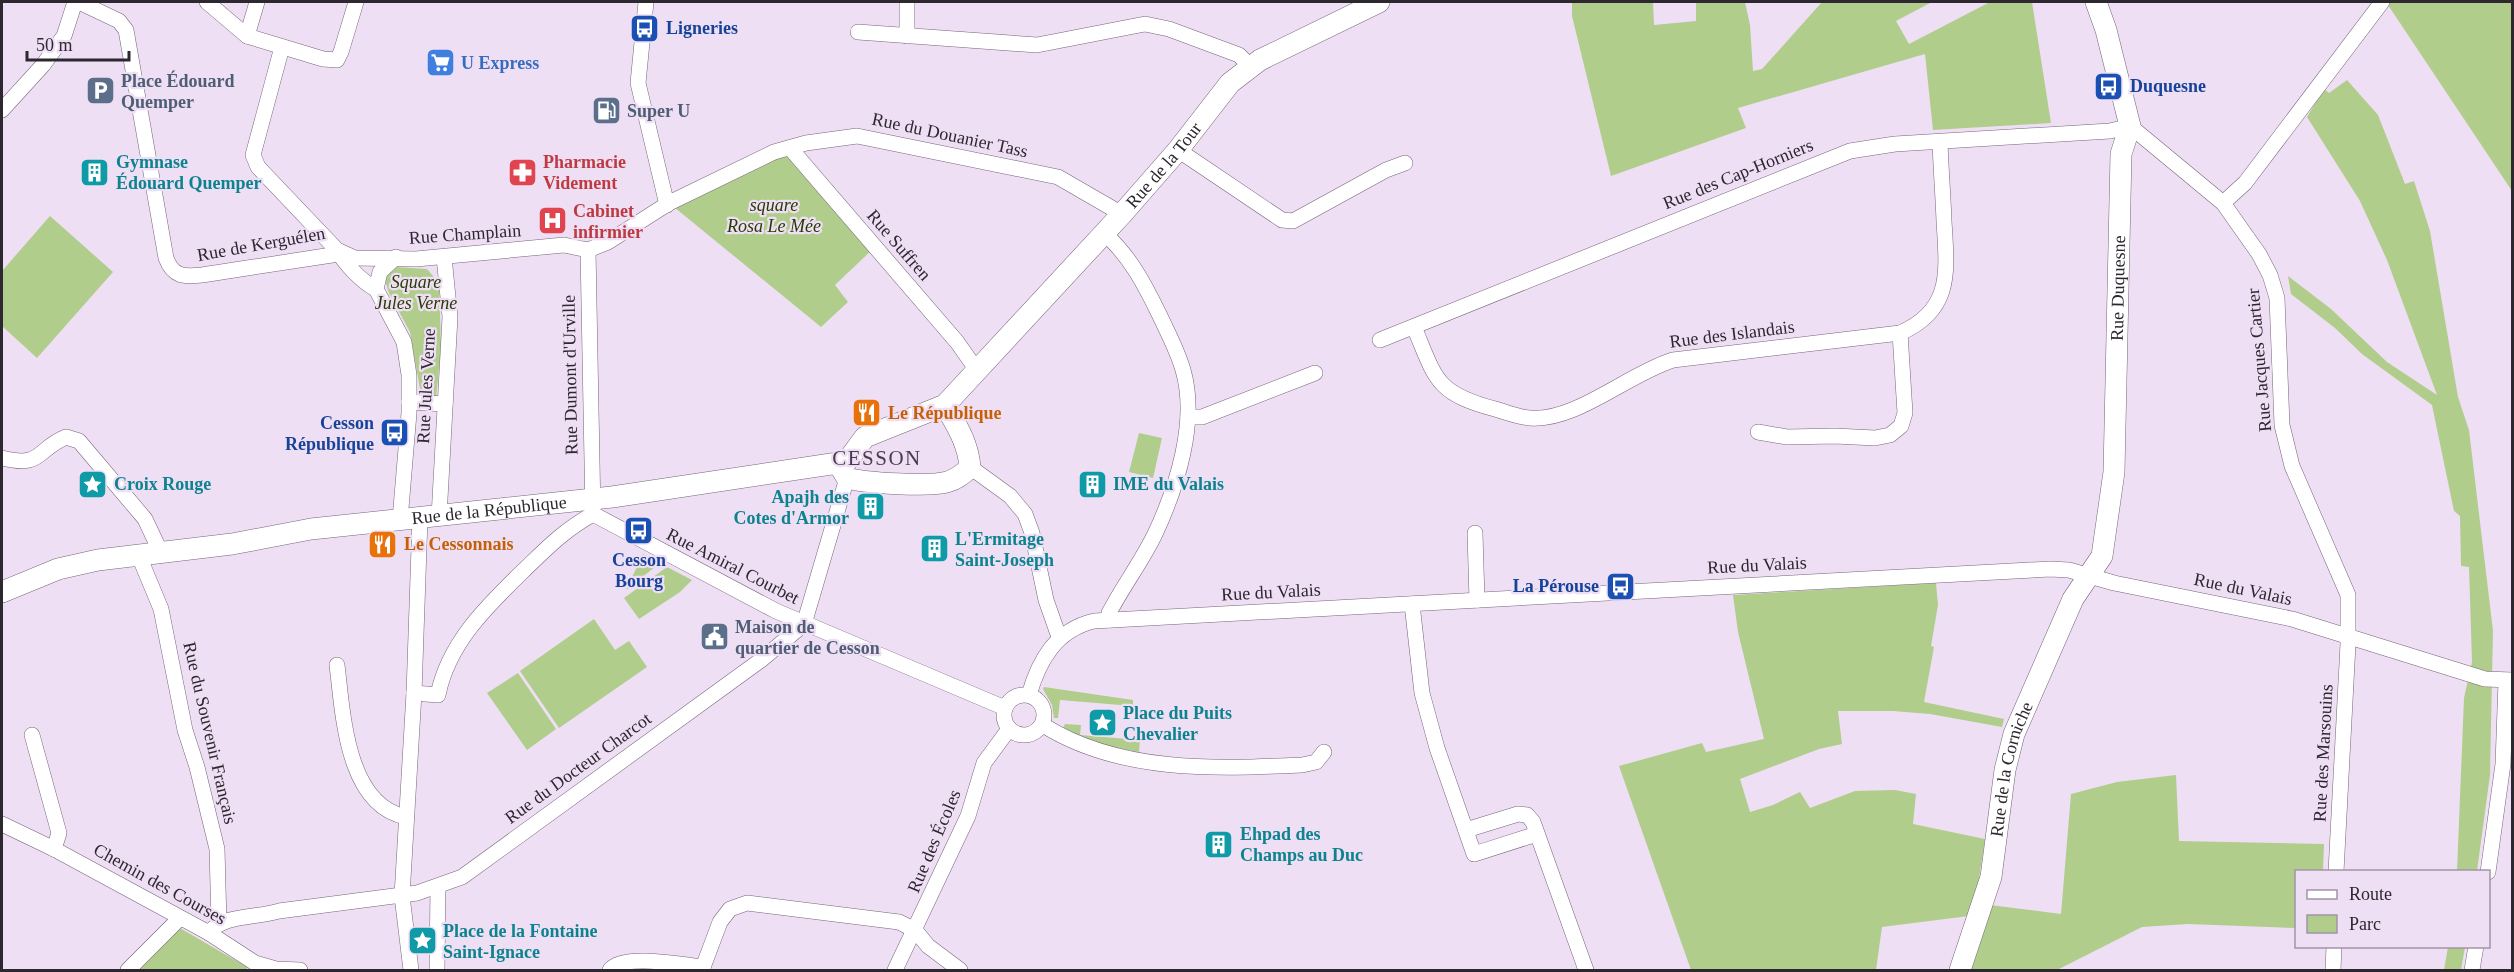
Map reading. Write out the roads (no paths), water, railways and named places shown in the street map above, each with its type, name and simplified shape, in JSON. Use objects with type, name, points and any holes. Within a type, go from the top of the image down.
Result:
[{"type":"street","points":[[2,110],[43,65],[64,36],[77,2]]},
{"type":"street","name":"Rue de Kerguélen","points":[[77,2],[119,21],[126,30],[166,258],[176,274],[184,277],[202,275],[332,255],[337,250]]},
{"type":"street","points":[[207,2],[247,36],[324,59],[337,60],[356,2]]},
{"type":"street","points":[[247,36],[257,2]]},
{"type":"street","points":[[588,250],[608,242],[667,205],[638,83],[646,2]]},
{"type":"street","points":[[907,2],[907,36]]},
{"type":"street","name":"Rue de la Tour","points":[[976,369],[1014,332],[1178,150],[1230,83],[1250,66],[1379,2]]},
{"type":"street","points":[[2096,2],[2130,126]]},
{"type":"street","points":[[2223,203],[2245,183],[2382,2]]},
{"type":"street","points":[[858,32],[1037,45],[1145,24],[1169,29],[1239,56],[1250,66]]},
{"type":"street","name":"Rue Jules Verne","points":[[282,47],[252,155],[258,167],[337,250],[341,258],[376,289],[404,342],[409,375],[409,402],[403,501],[420,518]]},
{"type":"street","name":"Rue des Cap-Horniers","points":[[1380,340],[1850,151],[1895,144],[2110,131],[2130,126]]},
{"type":"street","name":"Rue Jacques Cartier","points":[[2130,126],[2223,203],[2259,254],[2274,287],[2277,298],[2282,425],[2292,466],[2348,595],[2348,636]]},
{"type":"street","name":"Rue Duquesne","points":[[2089,576],[2102,556],[2114,472],[2121,154],[2130,126]]},
{"type":"street","name":"Rue du Douanier Tass","points":[[667,205],[774,152],[806,143],[857,136],[1058,177],[1122,213]]},
{"type":"street","name":"Rue des Islandais","points":[[1414,327],[1435,377],[1448,391],[1471,403],[1529,418],[1552,417],[1572,410],[1652,366],[1673,360],[1900,333],[1917,326],[1932,313],[1941,296],[1948,274],[1940,143]]},
{"type":"street","name":"Rue Suffren","points":[[790,148],[957,342],[976,369]]},
{"type":"street","points":[[1178,150],[1281,220],[1293,221],[1386,170],[1405,163]]},
{"type":"street","points":[[1104,233],[1141,276],[1164,325],[1184,371],[1188,417],[1187,432],[1168,501],[1154,535],[1109,613],[1109,620]]},
{"type":"street","name":"Rue Champlain","points":[[337,250],[355,258],[444,257],[564,245],[588,250]]},
{"type":"street","name":"Rue Dumont d'Urville","points":[[588,250],[593,507]]},
{"type":"street","points":[[376,289],[380,272],[396,257]]},
{"type":"street","name":"Rue Jules Verne","points":[[420,518],[445,404],[450,317],[444,257]]},
{"type":"street","points":[[1758,432],[1786,437],[1875,438],[1890,435],[1901,426],[1905,413],[1900,333]]},
{"type":"street","points":[[804,624],[843,471],[848,460],[865,437],[945,405],[976,369]]},
{"type":"street","points":[[1188,417],[1202,417],[1315,373]]},
{"type":"street","points":[[409,402],[445,404]]},
{"type":"street","points":[[945,405],[963,435],[969,454],[970,467],[1010,496],[1025,514],[1032,533],[1046,600],[1059,637]]},
{"type":"street","points":[[2,458],[16,462],[30,462],[42,455],[56,441],[66,437],[79,441],[145,519],[161,553]]},
{"type":"street","name":"Rue de la République","points":[[2,592],[58,568],[98,560],[232,544],[311,529],[420,518],[593,507],[843,471],[863,482],[945,483],[962,476],[970,467]]},
{"type":"street","points":[[414,693],[438,695],[448,661],[474,621],[567,529],[593,507]]},
{"type":"street","name":"Rue Amiral Courbet","points":[[593,507],[727,586],[804,624],[1005,708]]},
{"type":"street","points":[[411,970],[402,896],[414,693],[420,518]]},
{"type":"street","points":[[1475,533],[1477,600]]},
{"type":"street","name":"Rue du Souvenir Français","points":[[139,556],[161,609],[185,730],[197,766],[217,849],[214,928]]},
{"type":"street","name":"Rue du Valais","points":[[1029,695],[1042,660],[1059,637],[1080,624],[1109,620],[2050,569],[2068,570],[2292,619],[2485,679],[2509,680]]},
{"type":"street","name":"Rue de la Corniche","points":[[1960,970],[1991,877],[2005,770],[2014,734],[2073,599],[2089,576]]},
{"type":"street","points":[[1412,604],[1422,693],[1437,748],[1474,855],[1537,834]]},
{"type":"street","name":"Rue du Docteur Charcot","points":[[214,928],[279,911],[402,896],[438,887],[462,877],[761,660],[804,624]]},
{"type":"street","name":"Rue des Marsouins","points":[[2337,870],[2348,636]]},
{"type":"street","points":[[337,664],[345,737],[354,765],[382,806],[394,814],[406,817]]},
{"type":"street","points":[[2488,870],[2503,764],[2509,680]]},
{"type":"street","points":[[1029,695],[1043,707],[1045,719],[1039,730],[1027,736],[1014,733],[1004,719],[1005,708],[1013,698],[1029,695]]},
{"type":"street","points":[[1043,725],[1092,748],[1144,762],[1204,767],[1302,765],[1316,762],[1324,752]]},
{"type":"street","name":"Rue des Écoles","points":[[896,970],[968,816],[984,763],[1009,729]]},
{"type":"street","points":[[32,735],[59,833],[54,849]]},
{"type":"street","points":[[1466,830],[1518,814],[1527,815],[1533,822],[1586,970]]},
{"type":"street","name":"Chemin des Courses","points":[[2,824],[54,849],[180,918],[214,928],[255,963],[276,969],[300,970]]},
{"type":"street","points":[[437,970],[438,887]]},
{"type":"street","points":[[610,970],[628,961],[703,969],[720,922],[730,909],[747,903],[899,922],[915,930],[928,946],[960,970]]},
{"type":"street","points":[[128,970],[180,918]]},
{"type":"street","points":[[2333,970],[2334,948]]},
{"type":"street","points":[[2472,970],[2475,948]]},
{"type":"place","name":"Ligneries","points":[[645,28]]},
{"type":"place","name":"U Express","points":[[440,63]]},
{"type":"place","name":"Duquesne","points":[[2109,86]]},
{"type":"place","name":"Place Édouard Quemper","points":[[100,91]]},
{"type":"place","name":"Super U","points":[[606,111]]},
{"type":"place","name":"Gymnase Édouard Quemper","points":[[95,172]]},
{"type":"place","name":"Pharmacie Videment","points":[[522,172]]},
{"type":"place","name":"Cabinet infirmier","points":[[552,221]]},
{"type":"place","name":"Le République","points":[[867,413]]},
{"type":"place","name":"Cesson République","points":[[395,433]]},
{"type":"place","name":"Croix Rouge","points":[[93,484]]},
{"type":"place","name":"IME du Valais","points":[[1092,484]]},
{"type":"place","name":"Apajh des Cotes d'Armor","points":[[870,507]]},
{"type":"place","name":"Cesson Bourg","points":[[639,531]]},
{"type":"place","name":"Le Cessonnais","points":[[383,544]]},
{"type":"place","name":"L'Ermitage Saint-Joseph","points":[[934,549]]},
{"type":"place","name":"La Pérouse","points":[[1620,586]]},
{"type":"place","name":"Maison de quartier de Cesson","points":[[714,637]]},
{"type":"place","name":"Place du Puits Chevalier","points":[[1102,723]]},
{"type":"place","name":"Ehpad des Champs au Duc","points":[[1219,844]]},
{"type":"place","name":"Place de la Fontaine Saint-Ignace","points":[[422,941]]},
{"type":"district","name":"CESSON","points":[[877,458]]},
{"type":"park label","name":"square Rosa Le Mée","points":[[774,215]]},
{"type":"park label","name":"Square Jules Verne","points":[[416,292]]}]
